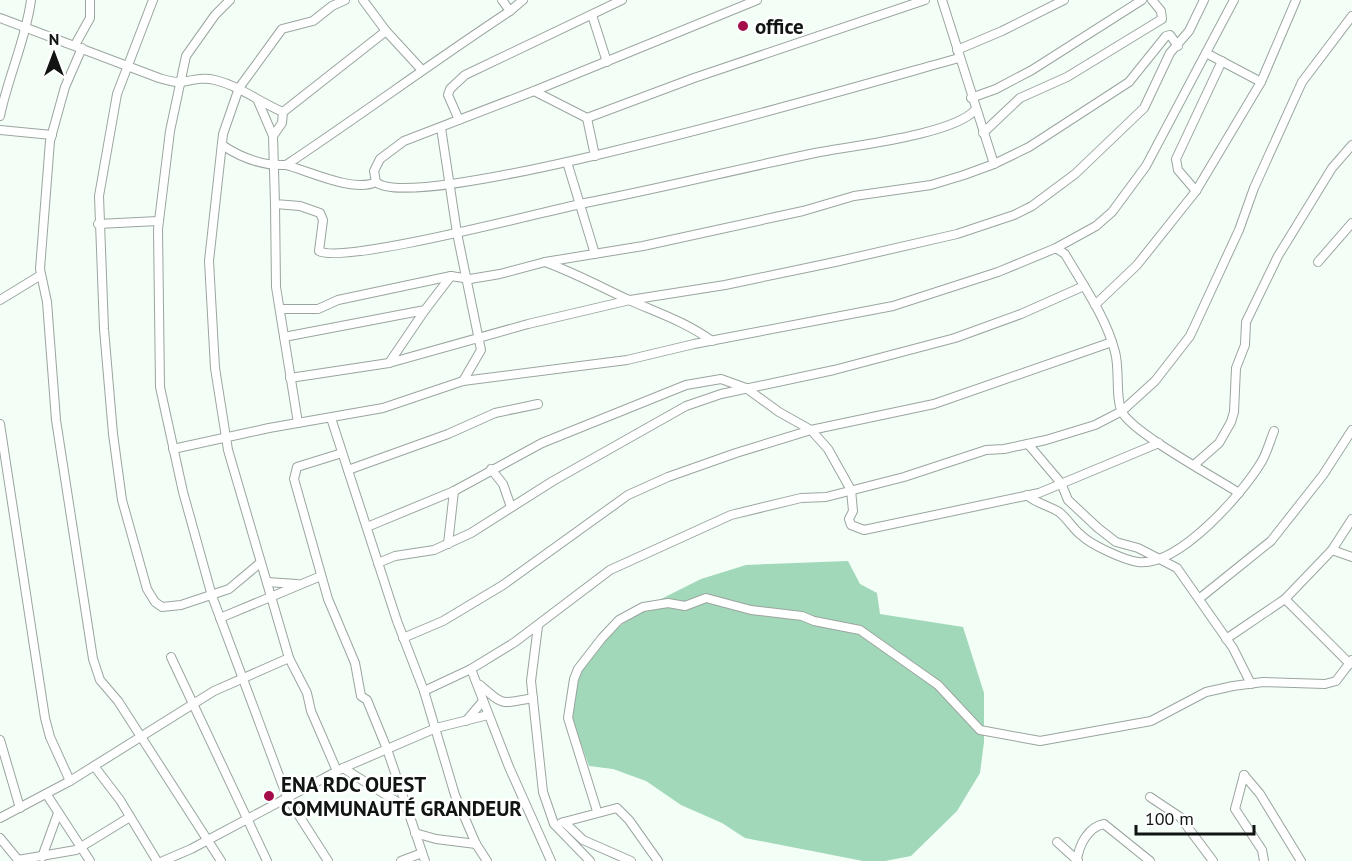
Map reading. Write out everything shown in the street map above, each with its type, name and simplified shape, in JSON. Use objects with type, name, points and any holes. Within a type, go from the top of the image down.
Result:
[{"type":"street","points":[[0,116],[6,86],[25,28],[31,0]]},
{"type":"street","points":[[90,0],[90,18],[65,87],[46,168],[40,275],[47,302],[56,420],[96,670],[220,861]]},
{"type":"street","points":[[153,0],[127,65],[113,114],[99,196],[98,224],[104,329],[115,458],[126,520],[147,589],[155,602],[169,608],[212,596],[236,586],[260,563]]},
{"type":"street","points":[[230,0],[214,15],[186,56],[179,82],[158,221],[159,377],[173,449],[212,596],[287,797],[328,861]]},
{"type":"street","points":[[345,0],[332,6],[313,21],[284,27],[261,54],[239,88],[225,123],[209,261],[215,368],[225,437],[260,563],[290,658],[307,693],[311,711],[340,770],[407,808]]},
{"type":"street","points":[[363,0],[386,31],[421,69]]},
{"type":"street","points":[[502,0],[510,10]]},
{"type":"street","points":[[285,165],[348,124],[421,69],[523,0]]},
{"type":"street","points":[[459,120],[448,94],[450,89],[465,75],[622,0]]},
{"type":"street","points":[[376,182],[374,171],[383,155],[404,141],[607,62],[755,0]]},
{"type":"street","points":[[534,91],[587,118],[694,78],[926,0]]},
{"type":"street","points":[[942,0],[982,133],[994,164]]},
{"type":"street","points":[[222,144],[239,156],[275,166],[285,165],[353,186],[362,187],[376,182],[387,188],[450,186],[595,156],[958,54],[1064,0]]},
{"type":"street","points":[[971,98],[996,89],[1032,70],[1142,0]]},
{"type":"street","points":[[982,133],[1020,98],[1067,77],[1162,19],[1163,14],[1152,0]]},
{"type":"street","points":[[290,378],[388,363],[630,300],[725,285],[946,236],[1026,210],[1075,174],[1144,108],[1170,53],[1178,46],[1204,0]]},
{"type":"street","points":[[173,449],[225,437],[383,408],[463,381],[627,360],[901,304],[998,272],[1056,248],[1084,234],[1112,212],[1151,156],[1234,0]]},
{"type":"street","points":[[1095,305],[1149,251],[1196,191],[1261,82],[1296,0]]},
{"type":"street","points":[[592,15],[607,62]]},
{"type":"street","points":[[424,691],[471,669],[538,626],[610,570],[720,520],[738,513],[801,498],[826,497],[904,477],[986,450],[1028,444],[1095,425],[1122,411],[1155,381],[1190,336],[1239,231],[1254,188],[1302,82],[1352,16]]},
{"type":"street","points":[[0,18],[159,78],[179,82],[211,79],[239,88],[258,101],[283,112]]},
{"type":"street","points":[[273,136],[282,123],[283,112],[386,31]]},
{"type":"street","points":[[280,309],[318,309],[338,300],[451,276],[466,278],[500,274],[544,262],[596,254],[803,211],[854,196],[931,185],[994,164],[1029,147],[1129,82],[1166,36],[1170,35],[1178,46]]},
{"type":"street","points":[[1206,53],[1261,82]]},
{"type":"street","points":[[1196,191],[1178,170],[1176,159],[1222,61]]},
{"type":"street","points":[[258,101],[273,136],[276,287],[298,423]]},
{"type":"street","points":[[275,204],[300,206],[320,213],[323,220],[321,253],[373,250],[926,131],[964,119],[975,110]]},
{"type":"street","points":[[587,118],[595,156]]},
{"type":"street","points":[[441,128],[457,233],[479,338],[479,357],[463,381]]},
{"type":"street","points":[[0,130],[52,135]]},
{"type":"street","points":[[1194,465],[1219,443],[1231,422],[1234,412],[1236,368],[1245,345],[1246,322],[1278,256],[1332,168],[1352,146]]},
{"type":"street","points":[[567,162],[578,205],[596,254]]},
{"type":"street","points":[[98,224],[158,221]]},
{"type":"street","points":[[1318,262],[1352,223]]},
{"type":"street","points":[[1056,248],[1065,254],[1095,305],[1112,342],[1117,359],[1122,411],[1159,443],[1239,493]]},
{"type":"street","points":[[544,262],[588,278],[630,300],[689,324],[712,341]]},
{"type":"street","points":[[0,300],[40,275]]},
{"type":"street","points":[[388,363],[451,276]]},
{"type":"street","points":[[378,562],[394,556],[426,552],[448,544],[683,407],[746,388],[834,370],[955,338],[1021,314],[1084,286]]},
{"type":"street","points":[[284,337],[425,310]]},
{"type":"street","points":[[403,638],[442,621],[503,585],[632,493],[722,457],[810,430],[934,404],[1112,342]]},
{"type":"street","points":[[367,527],[454,491],[490,469],[542,443],[687,385],[721,379],[746,388],[779,412],[810,430],[828,449],[851,490],[853,511],[849,522],[854,527],[864,530],[1046,491],[1159,443]]},
{"type":"street","points":[[348,470],[448,434],[495,413],[538,404]]},
{"type":"street","points":[[331,418],[403,638],[424,691],[455,795],[476,844],[487,861]]},
{"type":"street","points":[[0,424],[45,718],[50,737],[70,781]]},
{"type":"street","points":[[1200,598],[1271,541],[1323,475],[1352,430]]},
{"type":"street","points":[[1027,495],[1044,507],[1060,513],[1078,533],[1097,546],[1139,562],[1156,559],[1174,552],[1202,531],[1239,493],[1263,459],[1274,431]]},
{"type":"street","points":[[1028,444],[1061,483],[1068,500],[1112,540],[1140,549],[1177,568],[1200,598],[1251,684]]},
{"type":"street","points":[[342,453],[297,467],[294,473],[321,576],[337,625],[355,663],[361,696],[367,700],[387,749],[424,857],[401,861]]},
{"type":"street","points":[[490,469],[503,484],[511,507]]},
{"type":"street","points":[[448,544],[454,491]]},
{"type":"street","points":[[1226,639],[1285,600],[1332,550],[1352,519]]},
{"type":"street","points":[[1332,550],[1352,557]]},
{"type":"street","points":[[220,618],[321,576]]},
{"type":"street","points":[[267,582],[300,585]]},
{"type":"street","points":[[597,811],[568,718],[574,679],[578,669],[619,620],[643,607],[668,603],[685,606],[706,598],[751,610],[802,616],[814,621],[860,630],[938,685],[980,730],[1046,741],[1151,722],[1206,692],[1251,684],[1325,684],[1336,681],[1351,662],[1285,600]]},
{"type":"street","points":[[538,626],[531,667],[541,781],[559,823],[590,861]]},
{"type":"street","points":[[171,657],[267,861]]},
{"type":"street","points":[[0,818],[47,795],[194,704],[242,678],[290,658]]},
{"type":"street","points":[[471,669],[488,715],[551,861]]},
{"type":"street","points":[[477,682],[497,701],[510,702],[533,698]]},
{"type":"street","points":[[466,721],[483,701]]},
{"type":"street","points":[[163,861],[191,849],[210,845],[246,820],[340,770],[436,728],[488,715]]},
{"type":"street","points":[[0,740],[20,808]]},
{"type":"street","points":[[94,766],[130,817],[157,861]]},
{"type":"street","points":[[1264,861],[1262,850],[1235,809],[1244,775],[1260,794],[1298,860]]},
{"type":"street","points":[[47,795],[90,861]]},
{"type":"street","points":[[1150,797],[1180,817],[1214,861]]},
{"type":"street","points":[[559,823],[597,811],[619,809],[658,861]]},
{"type":"street","points":[[42,857],[58,813]]},
{"type":"street","points":[[0,838],[18,860],[42,857],[81,847],[130,817]]},
{"type":"street","points":[[559,823],[583,840],[631,861]]},
{"type":"street","points":[[1078,861],[1082,841],[1095,827],[1104,824],[1150,861]]},
{"type":"street","points":[[416,833],[436,839],[476,844]]},
{"type":"street","points":[[1057,842],[1078,861]]},
{"type":"green space","points":[[848,561],[860,584],[877,593],[880,614],[963,627],[984,693],[984,742],[980,773],[957,811],[911,856],[885,861],[863,861],[745,838],[722,823],[681,805],[646,781],[613,769],[589,766],[569,711],[582,660],[599,642],[645,607],[701,579],[746,565]]},
{"type":"place","name":"office","points":[[743,26]]},
{"type":"place","name":"ENA RDC OUEST COMMUNAUTÉ GRANDEUR","points":[[269,796]]}]
